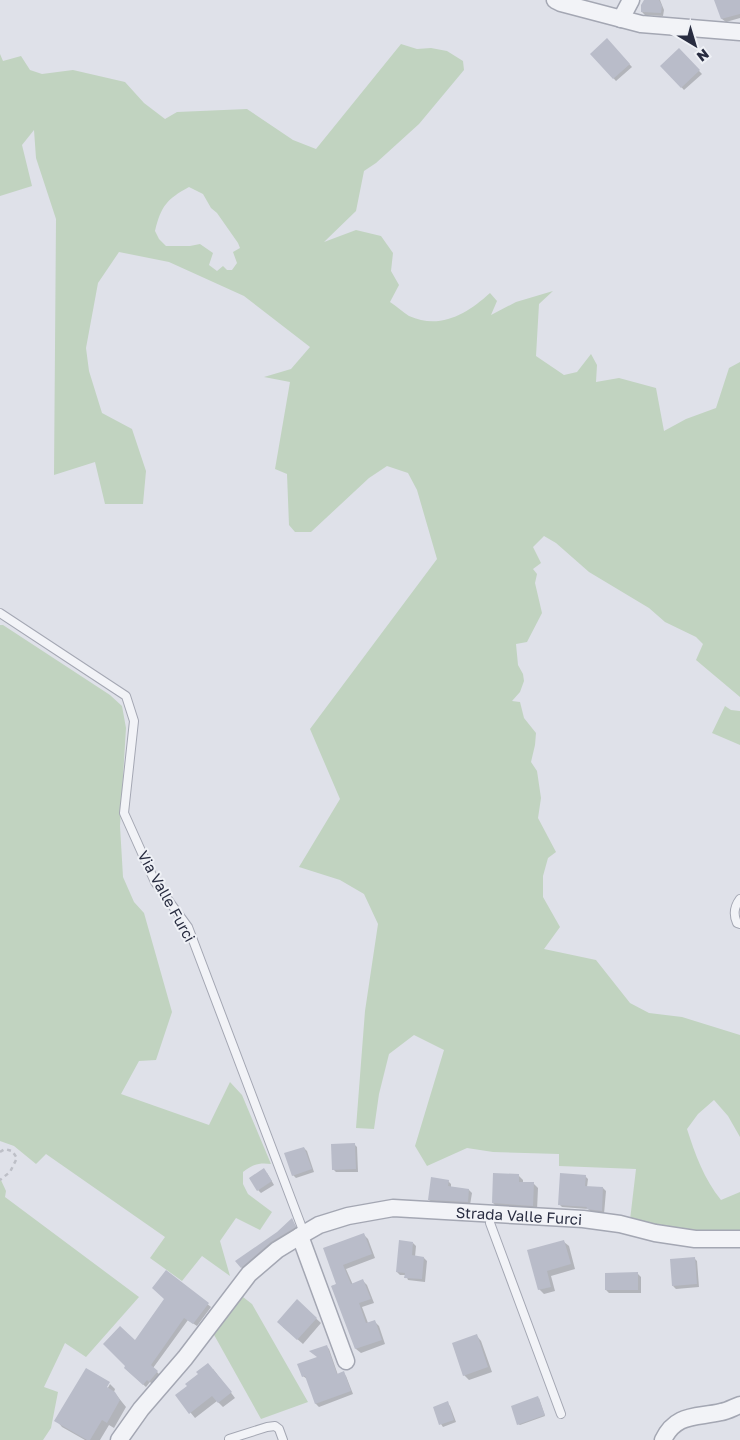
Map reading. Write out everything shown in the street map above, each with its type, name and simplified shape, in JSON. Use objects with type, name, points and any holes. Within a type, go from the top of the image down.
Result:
[{"type":"street","points":[[556,0],[561,3],[641,24],[740,32]]},
{"type":"street","points":[[620,19],[631,0]]},
{"type":"street","name":"Strada Valle Furci","points":[[120,1440],[141,1409],[185,1358],[249,1274],[277,1250],[318,1225],[348,1216],[393,1208],[583,1219],[620,1224],[655,1233],[695,1238],[740,1239]]},
{"type":"street","points":[[302,1234],[346,1361]]},
{"type":"street","points":[[663,1440],[671,1428],[685,1418],[723,1412],[740,1405]]},
{"type":"lane","name":"Via Valle Furci","points":[[0,613],[126,696],[134,721],[124,814],[156,882],[188,928],[302,1234]]},
{"type":"lane","points":[[740,899],[736,904],[734,914],[737,923],[740,924]]},
{"type":"lane","points":[[491,1214],[490,1223],[561,1414]]},
{"type":"lane","points":[[229,1439],[275,1426],[279,1429],[283,1440]]},
{"type":"path","points":[[0,1152],[6,1149],[12,1151],[17,1158],[10,1172],[0,1180]]},
{"type":"green space","points":[[401,44],[417,49],[431,48],[447,51],[463,61],[464,70],[419,124],[376,163],[364,171],[356,211],[324,242],[356,230],[381,236],[393,253],[391,271],[399,285],[390,302],[409,316],[420,320],[432,321],[452,318],[472,307],[490,293],[497,301],[491,315],[516,302],[553,291],[539,304],[536,356],[564,375],[577,372],[591,354],[597,365],[596,382],[619,378],[656,388],[664,431],[686,419],[716,408],[729,368],[740,362],[740,697],[696,660],[703,644],[696,637],[665,622],[649,608],[589,572],[556,543],[544,536],[533,547],[541,563],[533,569],[537,574],[535,583],[542,613],[527,642],[516,644],[518,665],[523,674],[524,681],[520,692],[512,701],[520,702],[524,718],[536,733],[531,762],[537,771],[541,798],[538,818],[556,852],[548,858],[543,876],[543,897],[560,927],[544,949],[596,960],[630,1003],[649,1013],[682,1017],[740,1035],[740,1137],[728,1116],[714,1100],[698,1114],[687,1129],[705,1175],[721,1200],[740,1192],[740,1234],[670,1229],[630,1220],[636,1169],[559,1166],[559,1154],[493,1152],[467,1148],[427,1166],[415,1146],[444,1050],[414,1035],[389,1054],[379,1094],[374,1129],[356,1128],[365,1011],[378,924],[364,894],[340,880],[299,867],[340,799],[310,729],[437,559],[417,490],[408,473],[387,466],[369,478],[311,532],[295,532],[289,525],[287,474],[275,469],[290,382],[264,377],[291,369],[310,347],[244,296],[169,262],[119,252],[98,283],[86,348],[89,371],[102,413],[132,429],[146,471],[143,504],[105,504],[95,462],[54,475],[56,219],[36,158],[34,130],[22,145],[32,186],[0,196],[0,54],[3,61],[21,56],[30,70],[42,74],[73,70],[125,82],[144,103],[165,119],[177,112],[247,109],[293,140],[316,149]],"holes":[[[189,187],[203,194],[240,248],[233,252],[237,263],[232,270],[227,270],[223,266],[217,271],[209,265],[213,253],[200,244],[166,246],[159,239],[155,231],[163,209],[175,195]]]},
{"type":"green space","points":[[0,625],[3,625],[110,695],[122,706],[126,728],[120,826],[123,877],[134,902],[144,913],[172,1012],[156,1060],[139,1061],[121,1094],[209,1125],[230,1082],[242,1095],[271,1164],[259,1164],[243,1172],[243,1184],[248,1194],[272,1212],[260,1230],[236,1218],[220,1241],[230,1276],[202,1256],[182,1281],[150,1258],[165,1237],[46,1154],[36,1164],[14,1146],[0,1141]]},
{"type":"green space","points":[[725,706],[731,710],[740,711],[740,745],[712,733]]},
{"type":"green space","points":[[0,1178],[6,1191],[5,1197],[139,1297],[86,1357],[65,1343],[44,1387],[58,1392],[51,1428],[43,1440],[0,1440]]},
{"type":"green space","points":[[243,1297],[252,1304],[308,1402],[261,1419],[213,1333]]},
{"type":"building","points":[[644,0],[659,0],[662,6],[661,13],[641,12],[641,5]]},
{"type":"building","points":[[714,0],[740,0],[740,14],[721,19]]},
{"type":"building","points":[[607,38],[630,64],[613,79],[590,54]]},
{"type":"building","points":[[679,48],[700,70],[681,88],[660,66]]},
{"type":"building","points":[[355,1143],[356,1169],[332,1170],[331,1144]]},
{"type":"building","points":[[304,1147],[312,1169],[292,1176],[284,1153]]},
{"type":"building","points":[[264,1168],[272,1181],[257,1191],[249,1178]]},
{"type":"building","points":[[493,1173],[519,1174],[519,1182],[534,1182],[533,1206],[492,1203]]},
{"type":"building","points":[[560,1173],[586,1175],[585,1186],[603,1187],[602,1211],[586,1209],[587,1207],[558,1205]]},
{"type":"building","points":[[431,1177],[449,1180],[448,1186],[469,1189],[468,1202],[428,1200]]},
{"type":"building","points":[[292,1218],[296,1227],[271,1242],[241,1268],[235,1261],[277,1232]]},
{"type":"building","points":[[364,1233],[372,1254],[343,1265],[351,1284],[363,1279],[371,1299],[359,1303],[366,1323],[375,1320],[382,1340],[355,1349],[331,1286],[336,1284],[323,1248]]},
{"type":"building","points":[[399,1240],[413,1242],[412,1255],[424,1257],[422,1279],[404,1278],[405,1273],[396,1272]]},
{"type":"building","points":[[564,1240],[571,1264],[547,1271],[551,1287],[538,1290],[527,1250]]},
{"type":"building","points":[[695,1257],[697,1284],[672,1286],[670,1259]]},
{"type":"building","points":[[166,1270],[209,1303],[193,1324],[184,1318],[151,1365],[158,1371],[149,1382],[147,1380],[143,1385],[124,1368],[125,1366],[103,1344],[120,1326],[135,1340],[164,1299],[152,1288]]},
{"type":"building","points":[[638,1272],[638,1290],[605,1290],[605,1273]]},
{"type":"building","points":[[297,1299],[317,1318],[297,1340],[277,1322]]},
{"type":"building","points":[[477,1334],[488,1367],[463,1376],[452,1343]]},
{"type":"building","points":[[327,1345],[337,1374],[344,1371],[351,1391],[315,1404],[305,1376],[302,1377],[297,1364],[317,1357],[309,1351]]},
{"type":"building","points":[[208,1363],[232,1392],[218,1403],[212,1396],[189,1414],[175,1395],[198,1374],[196,1372]]},
{"type":"building","points":[[86,1368],[110,1382],[107,1387],[115,1392],[120,1400],[107,1423],[102,1420],[90,1440],[54,1421]]},
{"type":"building","points":[[538,1396],[545,1415],[517,1425],[511,1406]]},
{"type":"building","points":[[448,1401],[454,1420],[439,1425],[433,1407]]}]
